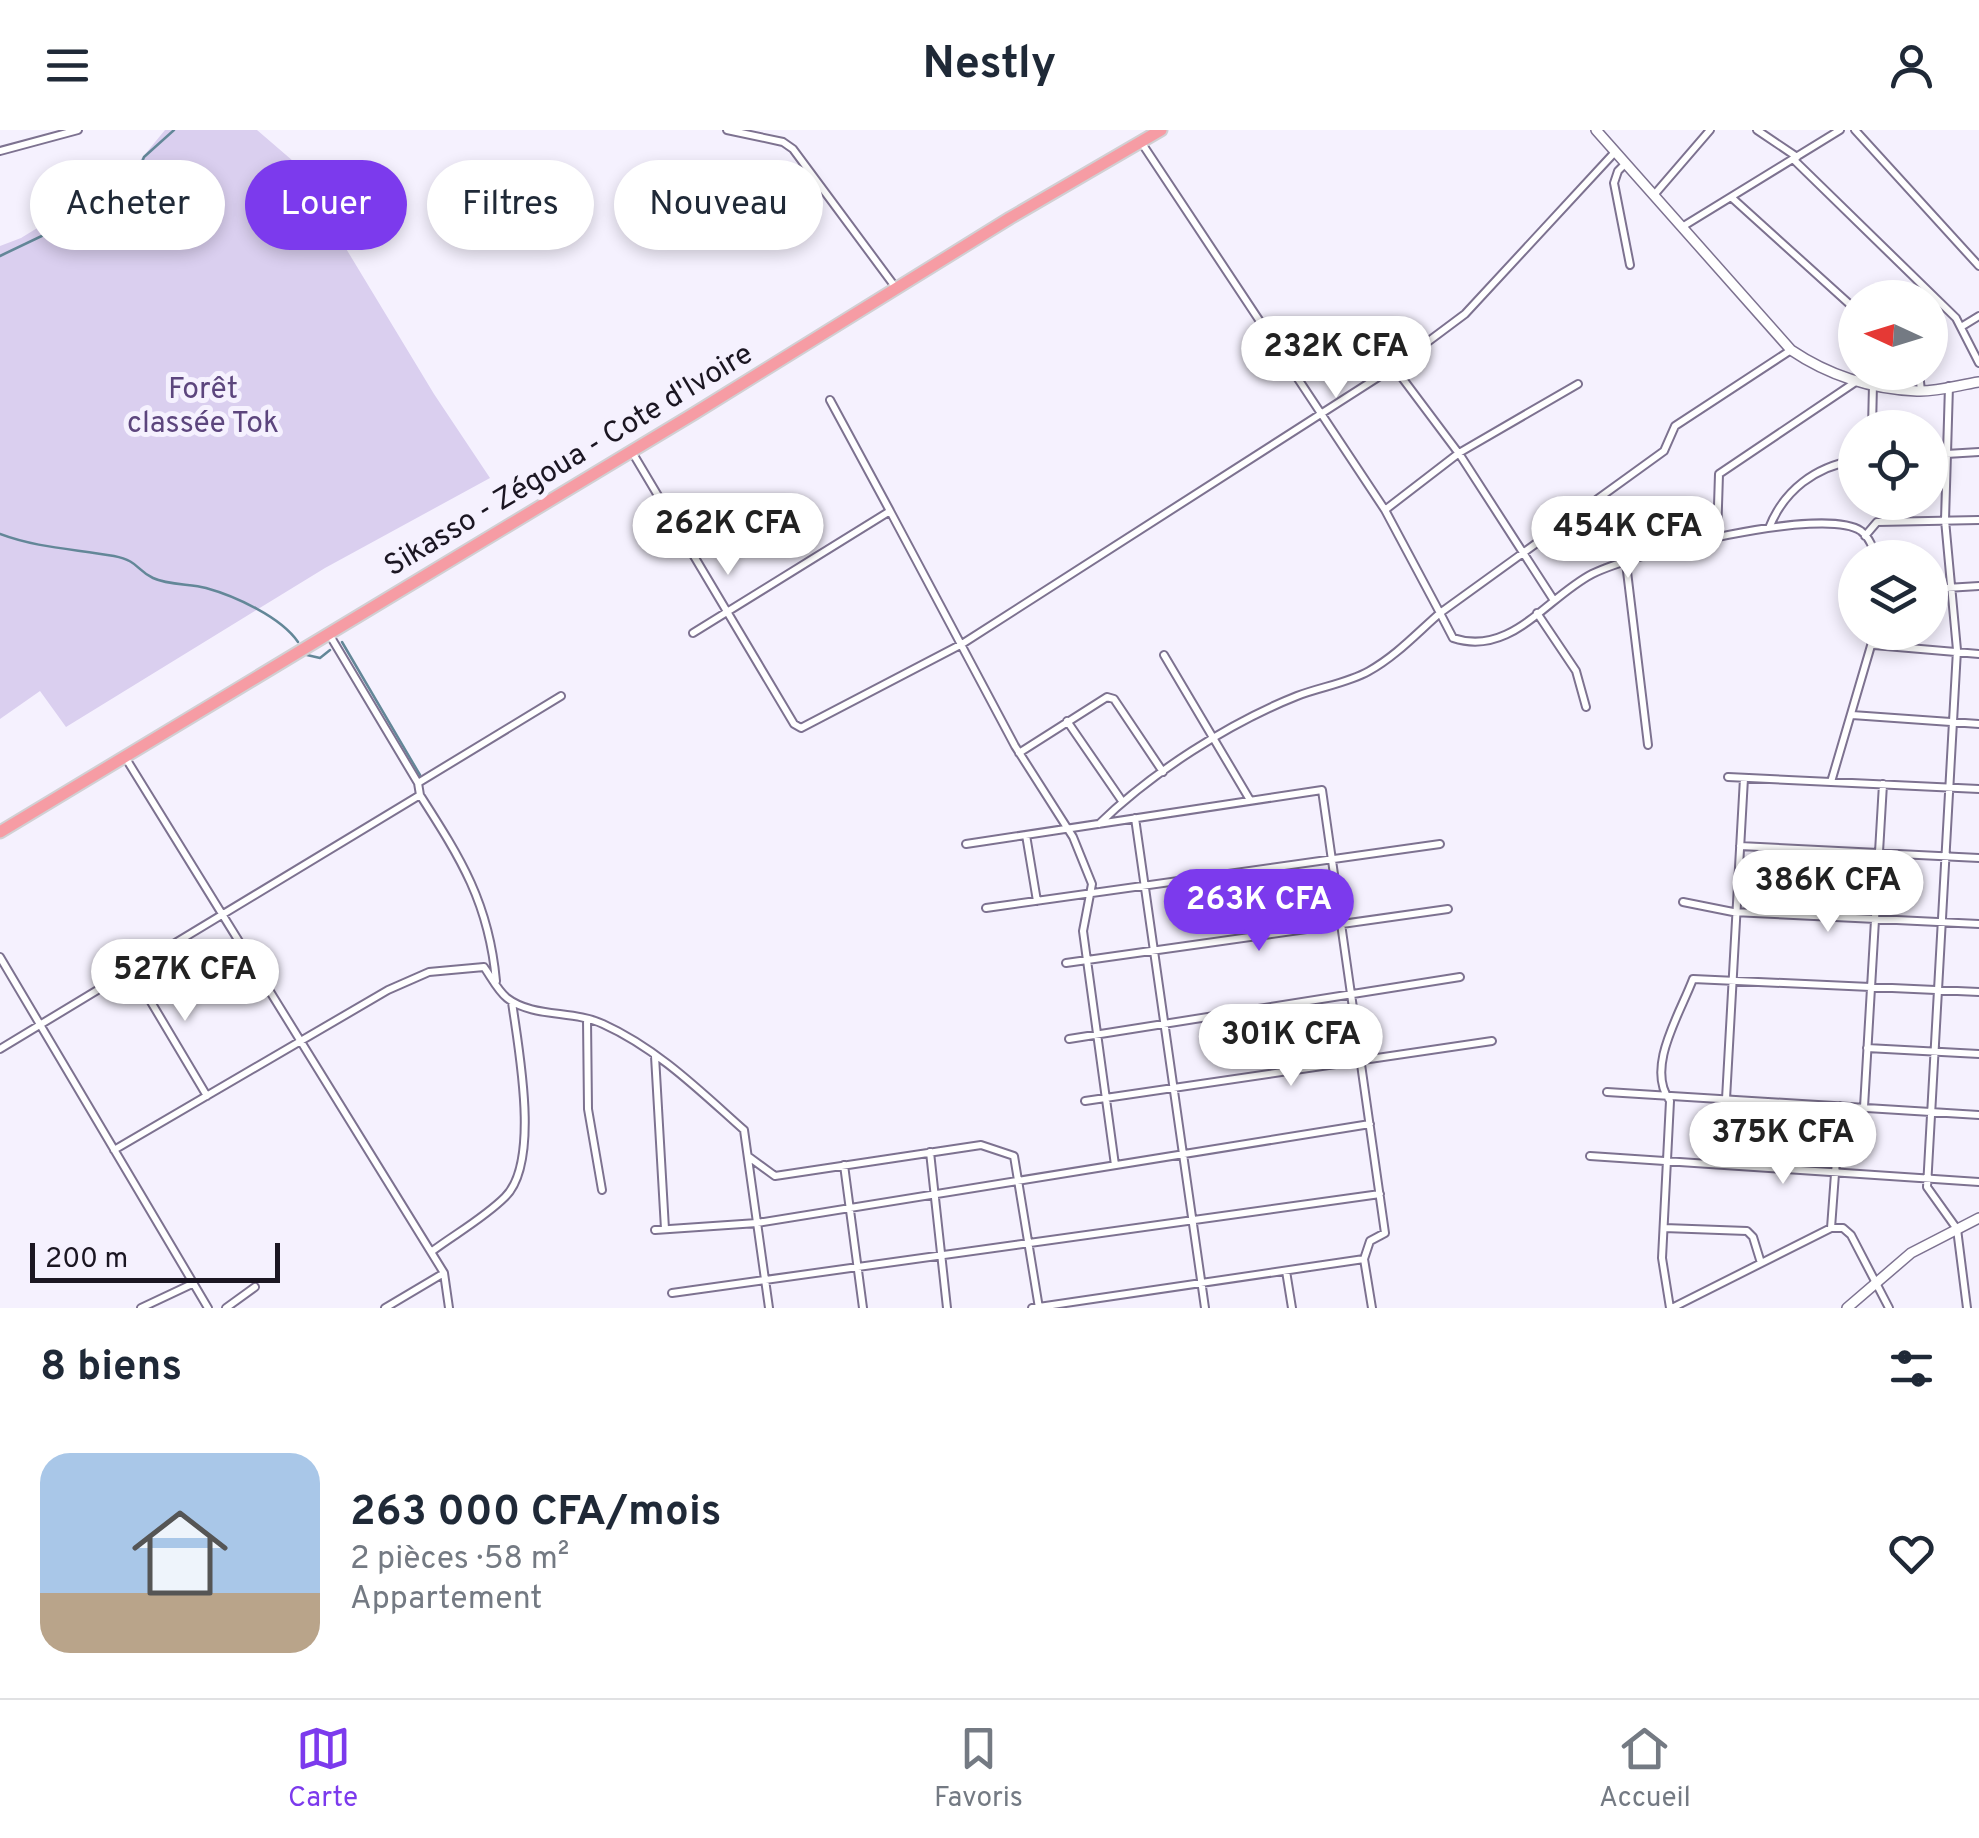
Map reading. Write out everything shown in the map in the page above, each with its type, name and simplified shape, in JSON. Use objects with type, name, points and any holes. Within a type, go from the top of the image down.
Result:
[{"type":"highway","name":"Sikasso - Zégoua - Cote d'Ivoire","points":[[0,832],[1161,130]]},
{"type":"street","points":[[0,151],[78,130]]},
{"type":"street","points":[[727,130],[783,142],[793,148],[896,288]]},
{"type":"street","points":[[1596,130],[1791,350],[1820,369],[1838,374]]},
{"type":"street","points":[[1653,196],[1710,130]]},
{"type":"street","points":[[1757,130],[1795,158],[1956,318],[1979,362]]},
{"type":"street","points":[[1681,228],[1840,130]]},
{"type":"street","points":[[1855,130],[1979,266]]},
{"type":"street","points":[[1141,142],[1384,510],[1453,638],[1468,643],[1491,642],[1520,628],[1553,598],[1596,572],[1716,538],[1825,522],[1860,530],[1867,540]]},
{"type":"street","points":[[631,451],[794,724],[802,728],[962,644],[1394,367],[1465,314],[1615,152]]},
{"type":"street","points":[[1625,164],[1614,183],[1630,265]]},
{"type":"street","points":[[1731,197],[1838,295]]},
{"type":"street","points":[[1961,327],[1979,316]]},
{"type":"street","points":[[1099,824],[1122,801],[1214,740],[1295,697],[1367,672],[1393,655],[1440,612],[1664,451],[1675,426],[1791,350]]},
{"type":"street","points":[[1394,367],[1458,452],[1553,598]]},
{"type":"street","points":[[1948,420],[1949,386],[1979,382]]},
{"type":"street","points":[[1384,510],[1458,452],[1578,384]]},
{"type":"street","points":[[1716,538],[1719,474],[1843,390]]},
{"type":"street","points":[[830,400],[1019,753],[1067,828],[1092,884],[1084,932],[1115,1165]]},
{"type":"street","points":[[1948,454],[1979,452]]},
{"type":"street","points":[[1769,528],[1776,510],[1796,486],[1838,463]]},
{"type":"street","points":[[693,633],[890,511]]},
{"type":"street","points":[[1865,536],[1877,522],[1945,520],[1956,652],[1927,1188],[1957,1229],[1967,1308]]},
{"type":"street","points":[[1948,520],[1979,520]]},
{"type":"street","points":[[1626,563],[1648,744]]},
{"type":"street","points":[[1949,588],[1979,586]]},
{"type":"street","points":[[1537,613],[1576,671],[1586,707]]},
{"type":"street","points":[[328,633],[468,871],[490,936],[497,985]]},
{"type":"street","points":[[1832,782],[1872,650]]},
{"type":"street","points":[[1936,650],[1979,654]]},
{"type":"street","points":[[1164,655],[1250,801]]},
{"type":"street","points":[[418,783],[561,696]]},
{"type":"street","points":[[1019,753],[1102,698],[1114,698],[1163,772]]},
{"type":"street","points":[[1852,715],[1979,724]]},
{"type":"street","points":[[1067,721],[1122,801]]},
{"type":"street","points":[[124,756],[444,1274],[449,1308]]},
{"type":"street","points":[[1728,777],[1979,788]]},
{"type":"street","points":[[1726,1099],[1744,778]]},
{"type":"street","points":[[1864,1108],[1883,784]]},
{"type":"street","points":[[966,844],[1322,790],[1385,1233],[1370,1242],[1364,1259],[1372,1308]]},
{"type":"street","points":[[0,1049],[420,795]]},
{"type":"street","points":[[1135,818],[1205,1308]]},
{"type":"street","points":[[1026,835],[1037,901]]},
{"type":"street","points":[[986,908],[1440,844]]},
{"type":"street","points":[[1740,846],[1979,858]]},
{"type":"street","points":[[1683,902],[1737,912],[1979,924]]},
{"type":"street","points":[[1066,963],[1448,909]]},
{"type":"street","points":[[0,957],[208,1308]]},
{"type":"street","points":[[114,1150],[388,990],[428,972],[484,967],[497,985],[524,1007],[601,1023],[655,1054],[744,1130],[769,1308]]},
{"type":"street","points":[[132,970],[206,1096]]},
{"type":"street","points":[[1069,1039],[1460,977]]},
{"type":"street","points":[[1888,1308],[1852,1235],[1842,1228],[1831,1228],[1671,1308],[1662,1258],[1670,1101],[1659,1077],[1662,1059],[1693,979],[1979,992]]},
{"type":"street","points":[[431,1252],[508,1195],[517,1177],[528,1113],[512,1000]]},
{"type":"street","points":[[587,1019],[588,1109],[602,1190]]},
{"type":"street","points":[[1084,1101],[1492,1041]]},
{"type":"street","points":[[1867,1048],[1979,1054]]},
{"type":"street","points":[[655,1054],[665,1230]]},
{"type":"street","points":[[1607,1092],[1979,1115]]},
{"type":"street","points":[[1831,1228],[1840,1106]]},
{"type":"street","points":[[655,1230],[757,1222],[1370,1124]]},
{"type":"street","points":[[748,1156],[776,1176],[981,1145],[1014,1156],[1036,1308],[1364,1259]]},
{"type":"street","points":[[930,1152],[948,1308]]},
{"type":"street","points":[[1590,1156],[1979,1182]]},
{"type":"street","points":[[844,1165],[863,1308]]},
{"type":"street","points":[[672,1293],[1380,1194]]},
{"type":"street","points":[[1847,1308],[1911,1253],[1979,1218]]},
{"type":"street","points":[[1664,1228],[1747,1231],[1753,1237],[1761,1264]]},
{"type":"street","points":[[1286,1270],[1292,1308]]},
{"type":"street","points":[[385,1308],[444,1274]]},
{"type":"street","points":[[130,1308],[141,1308],[192,1284]]},
{"type":"street","points":[[226,1308],[255,1286]]},
{"type":"green space","name":"Forêt classée Tok","points":[[165,130],[257,130],[292,160],[245,160],[245,250],[347,250],[490,478],[325,568],[66,727],[40,691],[0,719],[0,246],[30,232],[30,250],[225,250],[225,160],[140,160]]},
{"type":"waterway","points":[[0,256],[71,222],[137,175],[144,157],[174,130]]},
{"type":"waterway","points":[[0,534],[122,558],[159,580],[218,592],[269,616],[298,642]]},
{"type":"waterway","points":[[342,642],[420,775]]},
{"type":"waterway","points":[[307,655],[320,658],[330,650]]}]
